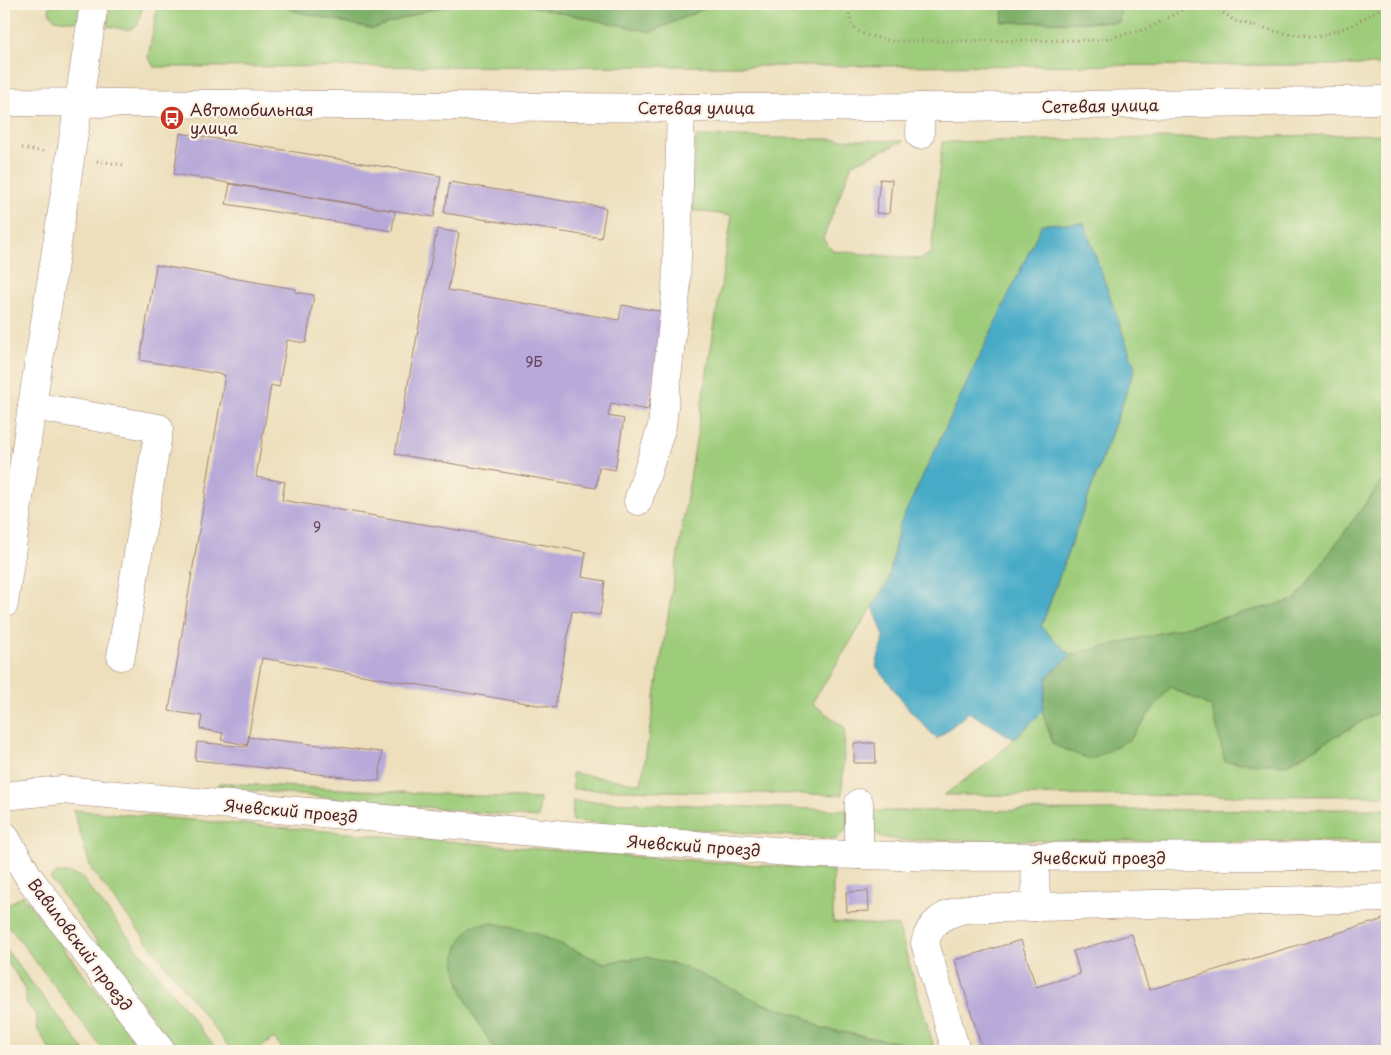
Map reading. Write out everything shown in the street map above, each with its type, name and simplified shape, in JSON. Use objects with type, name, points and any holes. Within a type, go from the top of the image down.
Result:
[{"type":"street","points":[[4,604],[32,406],[94,4]]},
{"type":"street","name":"Сетевая улица","points":[[4,102],[681,108],[921,107],[1387,100]]},
{"type":"street","points":[[920,134],[921,107]]},
{"type":"street","points":[[638,501],[662,426],[674,312],[681,108]]},
{"type":"street","points":[[32,406],[159,428],[120,656]]},
{"type":"street","name":"Ячевский проезд","points":[[4,796],[62,790],[601,838],[816,854],[1036,857],[1387,856]]},
{"type":"street","points":[[859,803],[859,855]]},
{"type":"street","name":"Вавиловский проезд","points":[[4,835],[30,878],[161,1051]]},
{"type":"street","points":[[1036,857],[1036,907]]},
{"type":"street","points":[[956,1051],[925,943],[928,930],[947,913],[965,909],[1387,898]]},
{"type":"path","points":[[849,4],[848,19],[858,32],[891,41],[1100,40],[1147,29],[1193,4]]},
{"type":"path","points":[[1211,4],[1235,21],[1283,33],[1318,36],[1350,26],[1380,10],[1384,4]]},
{"type":"green space","points":[[50,4],[81,4],[78,22],[54,19],[49,12]]},
{"type":"green space","points":[[111,4],[143,4],[138,25],[128,30],[107,26]]},
{"type":"green space","points":[[158,4],[276,4],[298,12],[428,10],[455,4],[521,4],[651,32],[715,4],[1004,4],[1002,22],[1119,22],[1121,4],[1387,4],[1387,65],[154,67],[148,57]]},
{"type":"green space","points":[[276,4],[455,4],[428,10],[373,29],[298,12]]},
{"type":"green space","points":[[521,4],[715,4],[651,32]]},
{"type":"green space","points":[[1004,4],[1121,4],[1119,22],[1002,22]]},
{"type":"green space","points":[[1387,134],[1387,474],[1295,600],[1071,655],[1041,627],[1135,368],[899,526],[888,582],[812,703],[845,728],[842,795],[573,789],[572,773],[641,784],[732,216],[691,210],[696,136],[904,141],[852,164],[823,239],[833,251],[921,259],[931,253],[942,142]]},
{"type":"green space","points":[[1387,474],[1387,707],[1286,765],[1225,762],[1212,707],[1170,687],[1130,739],[1091,760],[1054,745],[1042,712],[1047,677],[1071,655],[1295,600]]},
{"type":"green space","points":[[1170,687],[1212,707],[1225,761],[1286,765],[1387,707],[1387,796],[944,795],[991,761],[1042,712],[1054,745],[1130,739]]},
{"type":"green space","points":[[220,783],[540,799],[538,818],[216,787]]},
{"type":"green space","points":[[573,801],[847,810],[847,829],[836,839],[572,821]]},
{"type":"green space","points":[[1387,809],[1387,842],[901,840],[886,838],[877,834],[871,819],[871,811]]},
{"type":"green space","points":[[73,810],[613,855],[833,870],[833,922],[898,926],[935,1051],[914,1051],[904,1044],[821,1028],[803,1016],[762,1003],[646,957],[604,963],[535,933],[472,1013],[496,1051],[284,1051],[274,1038],[256,1051],[232,1051],[91,869]]},
{"type":"green space","points":[[57,873],[67,873],[81,877],[218,1051],[178,1051],[50,878]]},
{"type":"green space","points":[[23,895],[142,1051],[104,1051],[4,920],[4,907]]},
{"type":"green space","points":[[493,923],[535,933],[604,963],[646,957],[685,967],[762,1003],[803,1016],[821,1028],[904,1044],[914,1051],[496,1051],[473,1014],[460,985],[456,970],[456,957],[460,942],[465,934],[473,925]]},
{"type":"green space","points":[[4,947],[85,1051],[50,1051],[37,1028],[37,1016],[27,1004],[24,986],[4,957]]},
{"type":"water","points":[[1084,223],[1135,368],[1041,627],[1071,655],[1047,677],[1042,712],[1014,739],[969,712],[937,739],[908,708],[876,666],[884,636],[873,606],[888,582],[899,526],[1042,224]]},
{"type":"building","points":[[180,133],[441,176],[434,217],[174,174]]},
{"type":"building","points":[[880,179],[892,180],[889,214],[876,213]]},
{"type":"building","points":[[450,182],[606,208],[601,238],[444,213]]},
{"type":"building","points":[[230,184],[395,211],[392,231],[226,204]]},
{"type":"building","points":[[437,229],[459,233],[448,290],[619,320],[622,305],[665,312],[648,410],[611,403],[608,416],[624,419],[615,470],[599,467],[596,488],[395,454]]},
{"type":"building","points":[[156,265],[296,289],[295,292],[314,295],[306,343],[287,340],[279,387],[271,385],[256,477],[285,482],[282,500],[586,552],[582,577],[605,581],[600,615],[572,611],[555,708],[262,658],[247,745],[221,740],[223,733],[200,729],[202,716],[169,711],[225,375],[140,360]]},
{"type":"building","points":[[249,737],[382,752],[379,781],[195,760],[197,742],[247,747]]},
{"type":"building","points":[[854,743],[875,743],[876,763],[854,763]]},
{"type":"building","points":[[868,891],[869,911],[847,912],[846,892]]},
{"type":"building","points":[[1384,919],[1387,928],[1387,1051],[983,1051],[955,960],[1021,940],[1036,987],[1080,974],[1073,951],[1132,934],[1149,990]]},
{"type":"place","name":"Автомобильная улица","points":[[172,118]]}]
